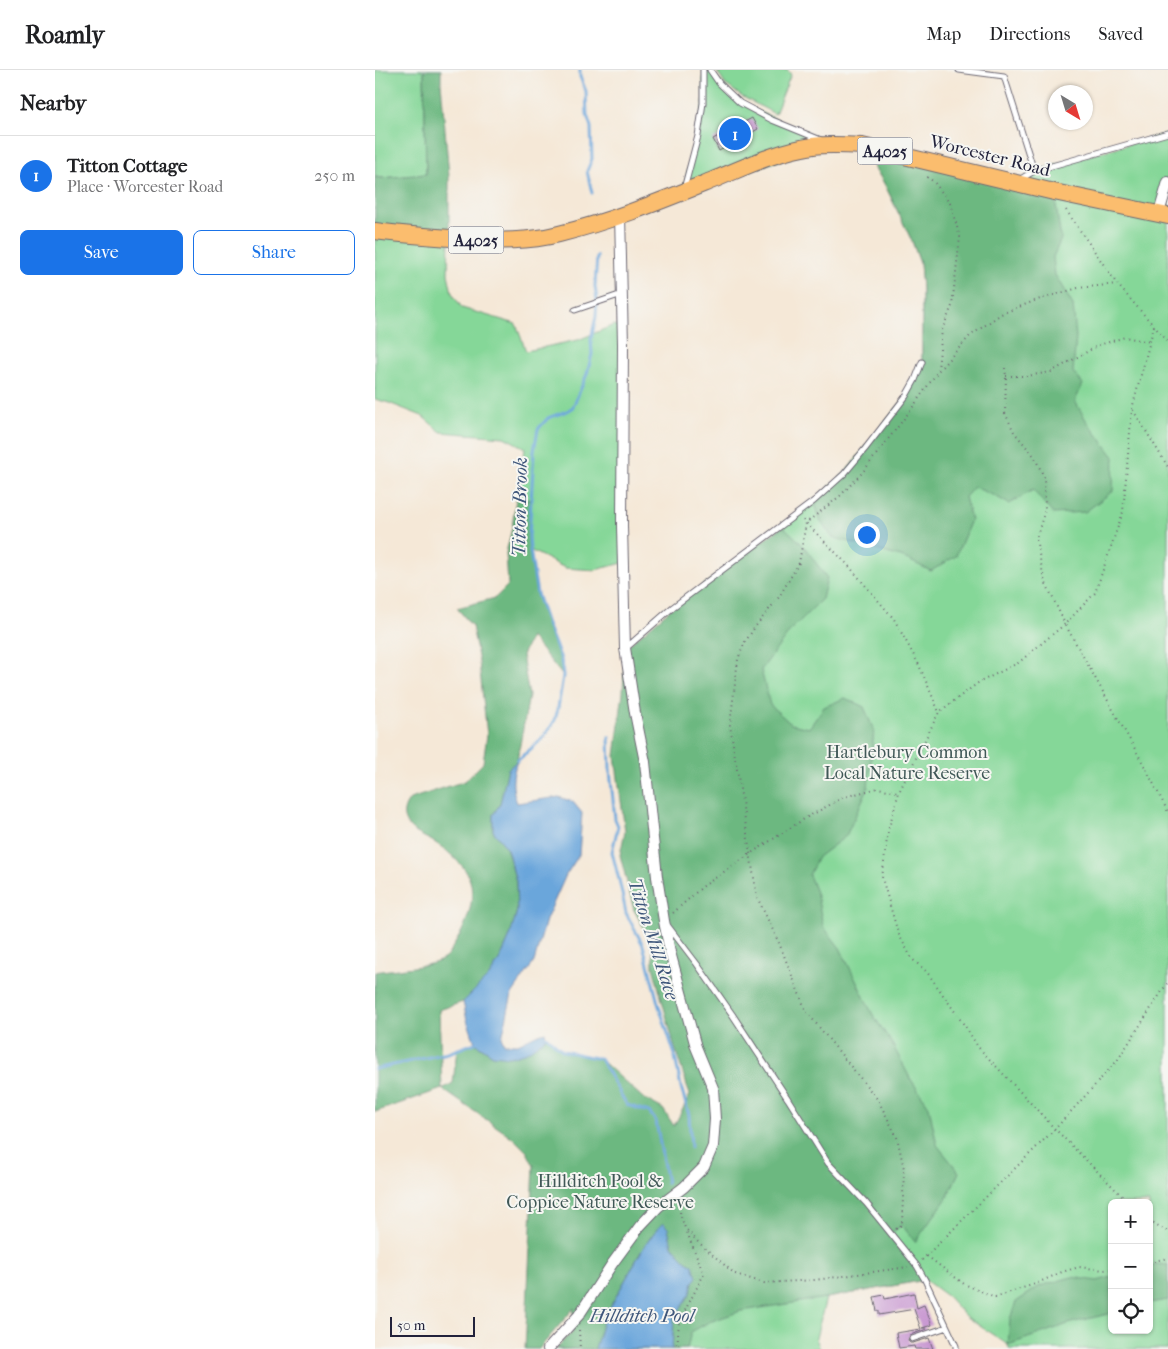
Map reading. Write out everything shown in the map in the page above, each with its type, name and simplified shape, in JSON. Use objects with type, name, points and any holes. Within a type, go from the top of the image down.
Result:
[{"type":"main road","name":"Worcester Road","points":[[375,231],[425,237],[507,241],[547,237],[576,230],[614,217],[753,163],[795,150],[833,144],[862,146],[1054,192],[1163,214]]},
{"type":"street","points":[[1163,214],[1168,182]]},
{"type":"street","points":[[548,1349],[579,1315],[612,1264],[640,1226],[658,1207],[704,1167],[713,1146],[715,1119],[713,1088],[696,1047],[664,921],[657,877],[645,762],[625,648],[622,516],[622,293],[614,217]]},
{"type":"lane","points":[[683,191],[698,136],[703,104],[703,70]]},
{"type":"lane","points":[[710,70],[719,83],[740,104],[772,120],[833,144]]},
{"type":"lane","points":[[959,70],[1004,76],[1034,171]]},
{"type":"lane","points":[[1016,182],[1034,171],[1168,133]]},
{"type":"lane","points":[[575,310],[622,293]]},
{"type":"lane","points":[[625,648],[673,607],[814,502],[844,474],[906,396],[922,362]]},
{"type":"lane","points":[[664,921],[732,1014],[828,1163],[866,1203],[917,1266],[956,1349]]},
{"type":"lane","points":[[912,1339],[947,1327]]},
{"type":"path","points":[[934,182],[950,204],[960,237],[952,306],[942,330],[937,371]]},
{"type":"path","points":[[1054,192],[1117,284],[1168,342]]},
{"type":"path","points":[[891,1233],[901,1225],[903,1210],[904,1170],[897,1137],[877,1100],[807,1011],[779,943],[757,897],[729,725],[738,659],[750,634],[779,597],[799,563],[807,523],[840,496],[862,473],[910,411],[937,371],[970,336],[1001,314],[1037,300],[1070,290],[1117,284]]},
{"type":"path","points":[[1125,1199],[1055,1129],[978,1047],[927,972],[912,958],[897,932],[882,878],[888,831],[899,792],[939,712],[978,683],[1018,662],[1065,624],[1095,593],[1123,512],[1132,409],[1154,326]]},
{"type":"path","points":[[1006,376],[1027,376],[1051,372],[1099,345],[1125,337],[1151,342]]},
{"type":"path","points":[[1005,368],[1005,412],[1014,432],[1034,456],[1044,477],[1045,510],[1036,539],[1044,579],[1065,624],[1168,812]]},
{"type":"path","points":[[1132,409],[1168,467]]},
{"type":"path","points":[[798,514],[848,565],[894,619],[919,665],[939,712]]},
{"type":"path","points":[[664,921],[702,887],[805,819],[844,797],[878,788],[899,792]]},
{"type":"path","points":[[685,1228],[698,1242],[735,1274],[764,1283],[815,1280],[917,1266],[1055,1129],[1117,1061],[1168,982]]},
{"type":"path","points":[[677,1349],[679,1322],[704,1274],[680,1214],[683,1187]]},
{"type":"path","points":[[1153,1223],[1168,1232]]},
{"type":"path","points":[[927,1256],[964,1284],[995,1297],[1079,1267],[1108,1270]]},
{"type":"path","points":[[1153,1261],[1168,1258]]},
{"type":"path","points":[[579,1315],[579,1349]]},
{"type":"green space","points":[[375,70],[424,70],[426,174],[375,177]]},
{"type":"green space","points":[[424,70],[441,70],[449,176],[449,238],[375,231],[375,177],[426,174]]},
{"type":"green space","points":[[703,70],[710,70],[740,103],[833,144],[683,191],[703,103]]},
{"type":"green space","points":[[716,70],[787,70],[791,74],[775,114],[741,96],[725,84]]},
{"type":"green space","name":"Hartlebury Common Local Nature Reserve","points":[[1168,133],[1168,1349],[1009,1349],[1008,1345],[965,1316],[948,1297],[925,1280],[826,1298],[816,1338],[820,1349],[556,1349],[572,1332],[683,1187],[696,1047],[783,526],[844,474],[906,396],[922,362],[920,263],[912,241],[885,185],[862,146],[1016,182],[1034,171]]},
{"type":"green space","points":[[862,146],[1054,192],[1061,239],[1053,257],[1055,275],[1073,305],[1076,337],[1073,372],[1083,384],[1075,401],[1086,420],[1114,457],[1113,491],[1085,512],[1053,514],[1033,490],[1009,504],[974,487],[965,497],[971,520],[956,556],[931,571],[904,558],[832,537],[821,522],[814,501],[844,474],[906,396],[922,362],[920,263],[912,241],[885,185]]},
{"type":"green space","points":[[375,231],[449,238],[448,274],[452,293],[462,308],[516,324],[526,351],[578,340],[614,325],[623,327],[623,563],[595,570],[565,568],[530,550],[531,500],[516,498],[525,448],[504,437],[441,432],[422,416],[375,399]]},
{"type":"green space","points":[[516,498],[531,500],[529,537],[537,594],[561,659],[563,676],[531,637],[522,655],[529,696],[517,761],[508,769],[500,804],[493,815],[493,831],[506,847],[516,881],[517,911],[510,936],[500,959],[489,976],[463,1002],[439,1010],[442,1089],[375,1112],[375,972],[432,964],[445,958],[449,954],[468,917],[472,896],[471,886],[463,867],[444,849],[411,829],[404,818],[404,810],[410,799],[465,781],[483,763],[487,735],[479,662],[472,626],[457,608],[495,598],[508,585],[506,553]]},
{"type":"green space","name":"Hillditch Pool & Coppice Nature Reserve","points":[[783,526],[803,545],[827,578],[822,599],[790,631],[761,670],[770,705],[791,724],[809,728],[824,707],[845,698],[864,707],[874,731],[868,788],[846,836],[818,857],[809,875],[817,895],[823,926],[840,948],[873,1015],[929,1107],[937,1145],[959,1172],[947,1198],[915,1242],[902,1225],[891,1233],[925,1280],[741,1311],[709,1322],[691,1332],[687,1349],[672,1349],[674,1318],[691,1293],[693,1265],[676,1251],[663,1223],[642,1250],[604,1318],[595,1349],[556,1349],[572,1332],[574,1308],[539,1349],[525,1349],[534,1166],[527,1152],[513,1138],[442,1089],[453,1083],[457,1049],[475,1043],[493,1055],[544,1040],[546,1036],[563,1051],[600,1059],[643,1098],[663,1109],[674,1126],[690,1095],[653,967],[652,943],[634,910],[620,855],[625,831],[615,756],[623,692],[625,648],[673,607]]},
{"type":"green space","points":[[1168,1265],[1168,1300],[1153,1302],[1153,1266]]},
{"type":"green space","points":[[1072,1277],[1097,1281],[1108,1278],[1108,1314],[1071,1323],[1008,1345],[1010,1319],[1016,1302],[1040,1286]]},
{"type":"water","points":[[517,761],[513,782],[517,803],[559,797],[573,802],[582,813],[579,855],[566,875],[546,920],[534,962],[512,994],[502,1038],[504,1044],[518,1044],[545,1032],[546,1036],[544,1040],[527,1052],[510,1057],[493,1055],[475,1043],[463,1002],[489,976],[500,959],[510,936],[517,911],[516,881],[506,847],[493,831],[493,815],[500,804],[508,769]]},
{"type":"water","name":"Hillditch Pool","points":[[663,1223],[668,1228],[672,1246],[686,1261],[693,1265],[697,1277],[693,1282],[691,1293],[674,1318],[672,1349],[595,1349],[604,1318],[642,1250]]},
{"type":"building","points":[[752,118],[758,129],[719,151],[713,139]]},
{"type":"building","points":[[914,1293],[917,1308],[924,1305],[932,1325],[922,1328],[927,1329],[910,1335],[908,1340],[910,1343],[913,1343],[929,1338],[933,1349],[915,1349],[914,1346],[899,1348],[896,1333],[921,1329],[914,1309],[879,1315],[879,1311],[877,1311],[874,1297],[884,1295],[885,1299]]},
{"type":"waterway","name":"Titton Brook","points":[[580,70],[580,77],[586,91],[587,115],[591,127],[592,159],[587,171],[592,193]]},
{"type":"waterway","name":"Titton Brook","points":[[517,761],[542,739],[555,720],[558,708],[563,676],[561,659],[537,594],[530,550],[529,537],[534,451],[538,429],[548,418],[573,407],[587,374],[592,354],[591,339],[596,317],[597,300],[595,286],[597,256]]},
{"type":"waterway","name":"Titton Mill Race","points":[[609,737],[610,771],[615,819],[618,826],[612,852],[626,913],[643,945],[658,1003],[674,1052],[689,1115],[691,1147]]},
{"type":"waterway","name":"Titton Brook","points":[[546,1036],[563,1051],[600,1059],[627,1105],[649,1112],[656,1121],[667,1183]]},
{"type":"waterway","points":[[375,1069],[448,1053],[475,1043]]},
{"type":"place","name":"Titton Cottage","points":[[735,134]]}]
